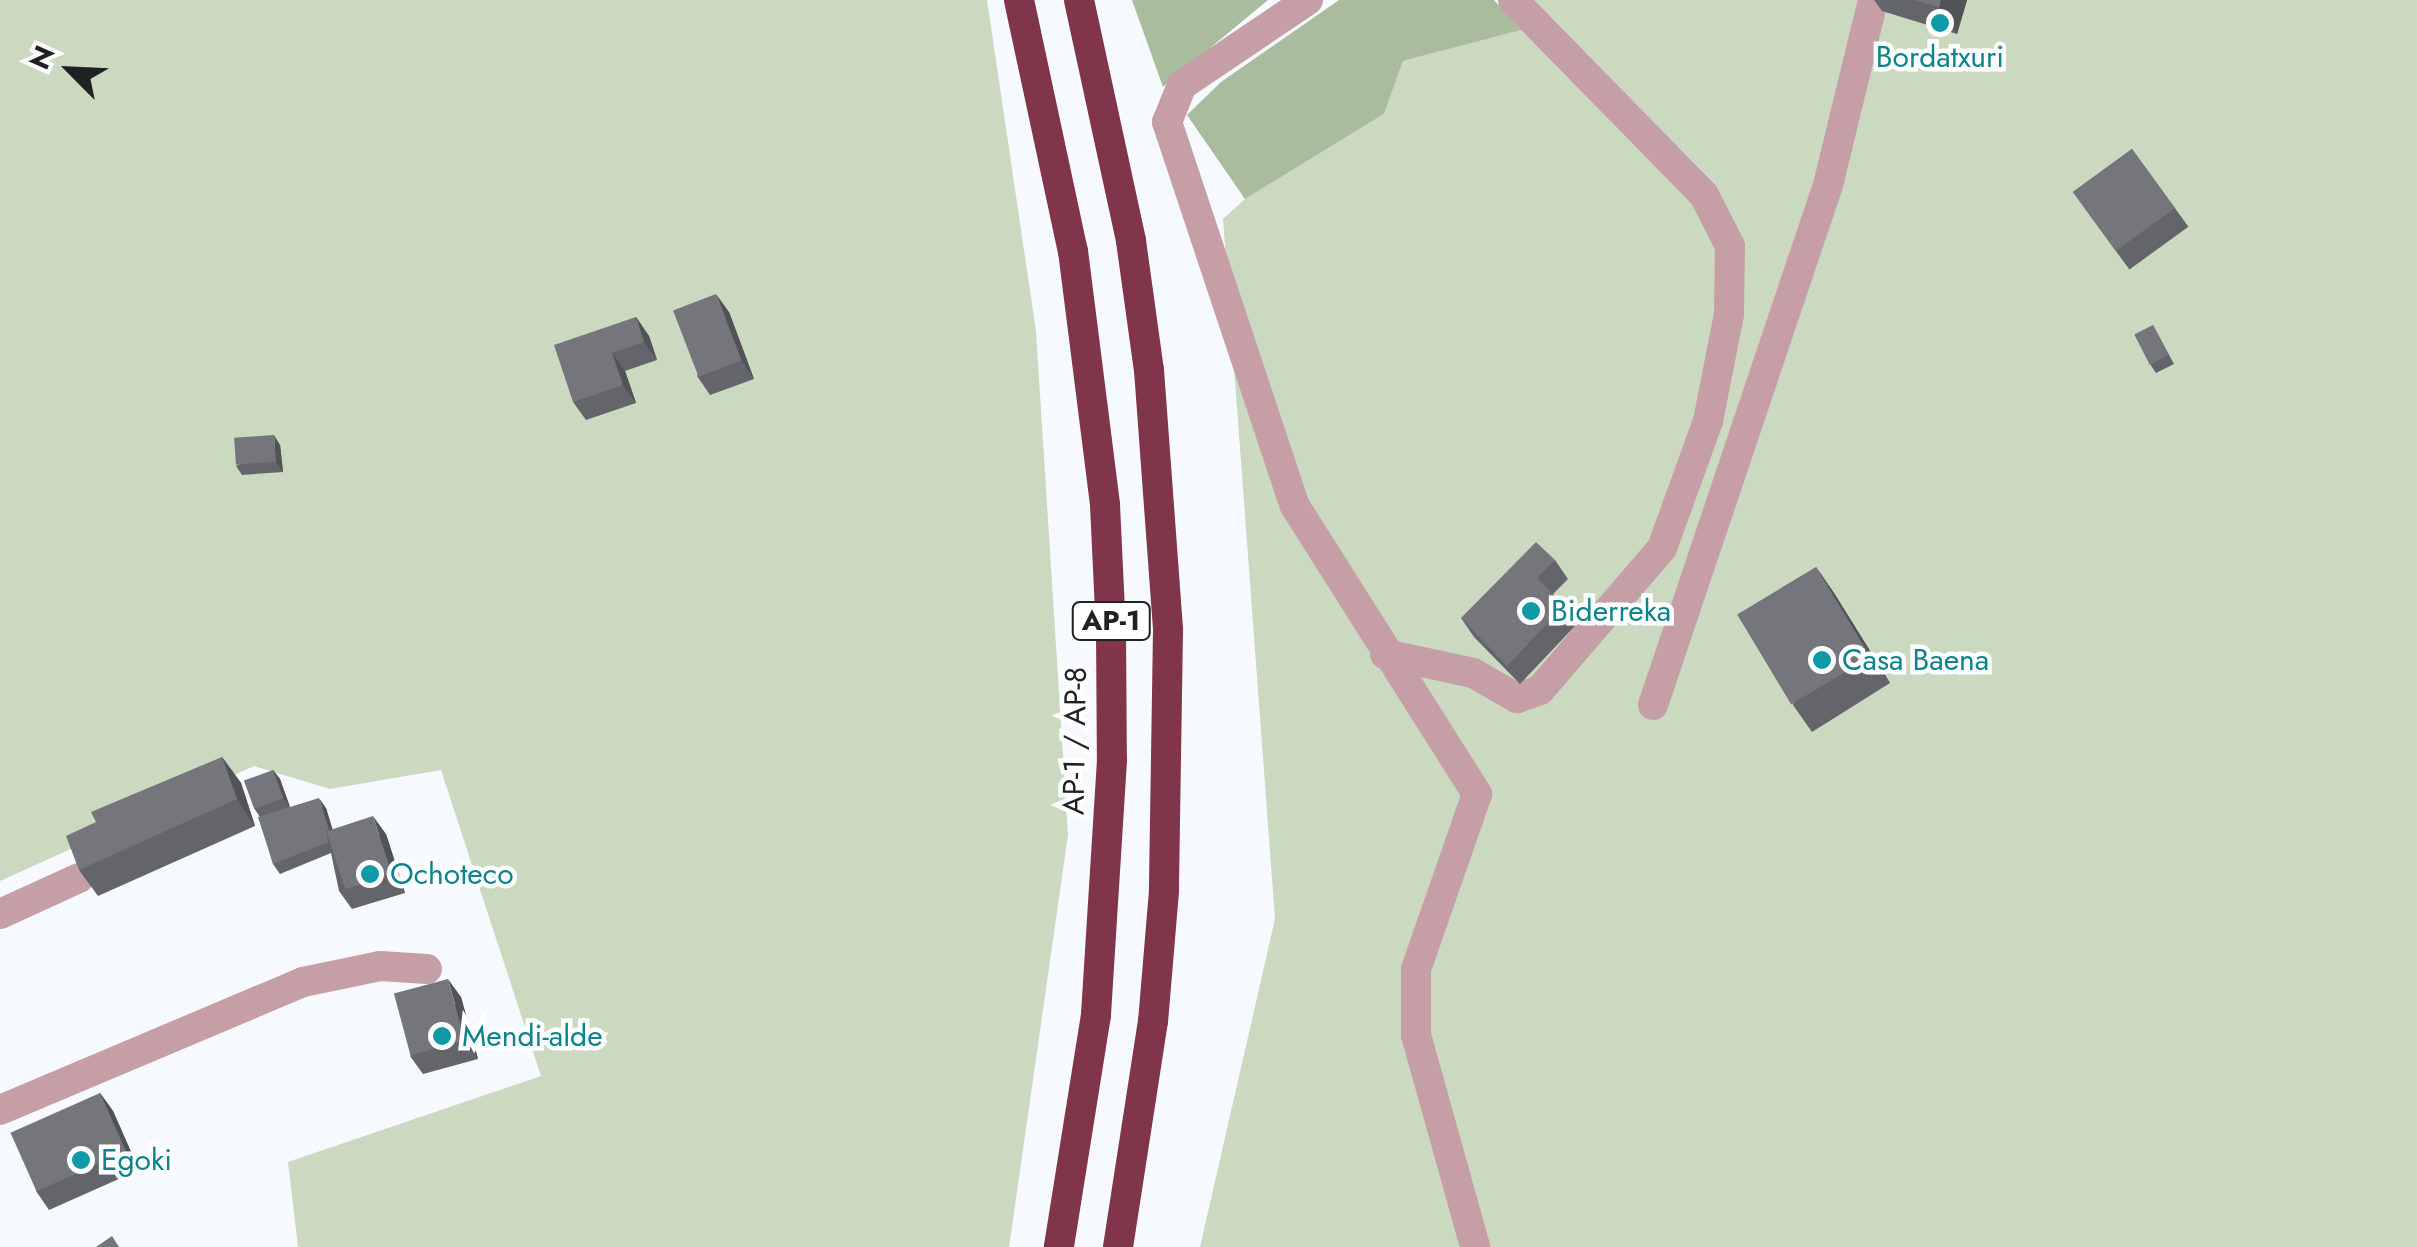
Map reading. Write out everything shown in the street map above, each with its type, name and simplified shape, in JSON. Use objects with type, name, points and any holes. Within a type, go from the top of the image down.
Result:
[{"type":"highway","name":"AP-1 / AP-8","points":[[1020,0],[1050,126],[1089,359],[1111,632],[1112,760],[1096,1015],[1059,1247]]},
{"type":"highway","name":"AP-1","points":[[1079,0],[1141,315],[1168,630],[1164,891],[1153,1020],[1118,1247]]},
{"type":"street","points":[[1308,0],[1182,85],[1168,122],[1295,506],[1385,654],[1478,794],[1416,969],[1416,1035],[1475,1247]]},
{"type":"street","points":[[1385,654],[1474,673],[1518,698],[1540,690],[1662,548],[1708,422],[1722,350],[1730,246],[1704,196],[1513,0]]},
{"type":"street","points":[[1653,704],[1828,185],[1873,0]]},
{"type":"street","points":[[0,914],[79,878]]},
{"type":"street","points":[[0,1110],[303,982],[380,966],[427,969]]},
{"type":"green space","points":[[0,0],[987,0],[1036,331],[1068,835],[1009,1247],[298,1247],[288,1162],[541,1076],[441,770],[330,789],[254,766],[0,881]]},
{"type":"green space","points":[[1132,0],[1268,0],[1163,87]]},
{"type":"green space","points":[[1339,0],[1494,0],[1521,30],[1403,61],[1384,114],[1245,199],[1187,115],[1221,82]]},
{"type":"green space","points":[[1512,0],[2417,0],[2417,1247],[1200,1247],[1275,919],[1223,219],[1245,199],[1384,114],[1403,61],[1520,30]]},
{"type":"building","points":[[1914,0],[1941,0],[1939,7]]},
{"type":"building","points":[[2132,149],[2175,208],[2116,251],[2073,192]]},
{"type":"building","points":[[716,294],[741,360],[698,377],[673,310]]},
{"type":"building","points":[[636,317],[644,342],[612,353],[623,385],[573,402],[554,345]]},
{"type":"building","points":[[2153,325],[2168,355],[2150,365],[2134,335]]},
{"type":"building","points":[[274,435],[276,462],[236,465],[234,438]]},
{"type":"building","points":[[1536,542],[1555,560],[1537,578],[1564,606],[1507,666],[1461,618]]},
{"type":"building","name":"Casa Baena","points":[[1816,567],[1870,657],[1791,704],[1737,614]]},
{"type":"building","points":[[222,757],[237,799],[79,870],[66,836],[96,822],[91,812]]},
{"type":"building","points":[[273,770],[283,798],[254,809],[244,781]]},
{"type":"building","points":[[319,798],[329,830],[328,842],[273,864],[258,817]]},
{"type":"building","points":[[373,816],[392,874],[345,889],[326,831]]},
{"type":"building","points":[[448,979],[465,1041],[410,1055],[394,993]]},
{"type":"building","name":"Egoki","points":[[100,1093],[126,1151],[37,1191],[10,1133]]},
{"type":"building","points":[[112,1236],[119,1247],[96,1247]]},
{"type":"place","name":"Bordatxuri","points":[[1940,23]]},
{"type":"place","name":"Biderreka","points":[[1531,611]]},
{"type":"place","name":"Casa Baena","points":[[1822,660]]},
{"type":"place","name":"Ochoteco","points":[[370,874]]},
{"type":"place","name":"Mendi-alde","points":[[442,1036]]},
{"type":"place","name":"Egoki","points":[[81,1160]]}]
